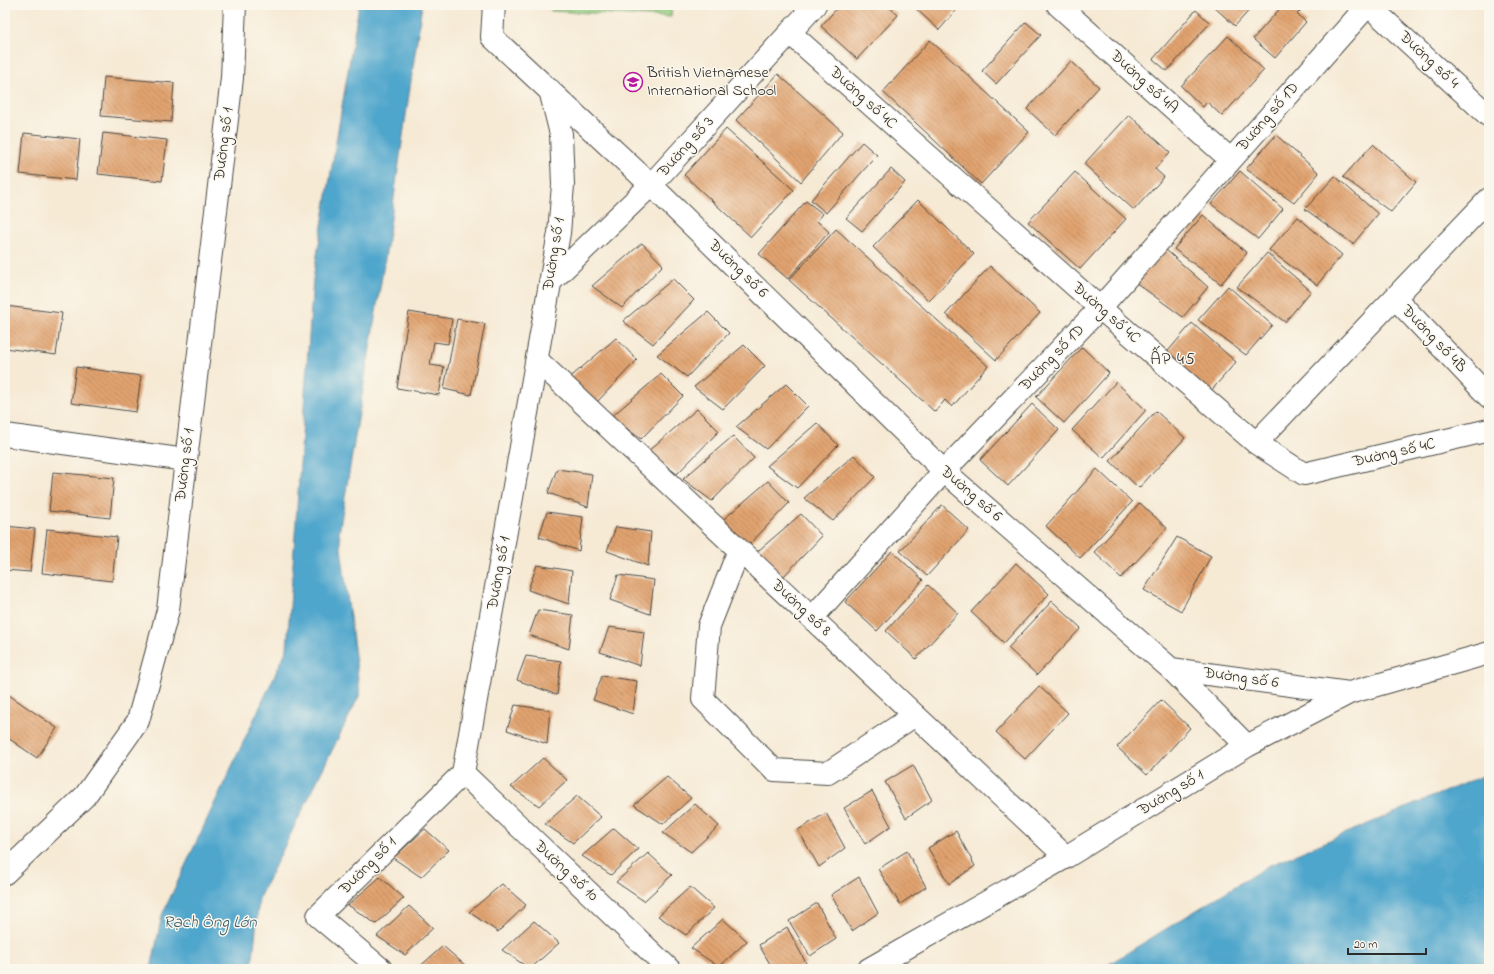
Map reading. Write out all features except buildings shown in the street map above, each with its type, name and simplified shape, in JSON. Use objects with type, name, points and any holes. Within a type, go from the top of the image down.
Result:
[{"type":"street","name":"Đường số 1","points":[[5,873],[85,796],[138,721],[168,610],[232,78],[235,5]]},
{"type":"street","points":[[494,5],[492,37],[651,185]]},
{"type":"street","name":"Đường số 3","points":[[550,282],[651,185],[815,5]]},
{"type":"street","name":"Đường số 4A","points":[[1058,5],[1231,160]]},
{"type":"street","name":"Đường số 1D","points":[[812,618],[944,471],[1100,308],[1368,5]]},
{"type":"street","name":"Đường số 4","points":[[1368,5],[1489,116]]},
{"type":"street","name":"Đường số 4C","points":[[790,33],[1100,308],[1256,443],[1304,474],[1489,430]]},
{"type":"street","name":"Đường số 1","points":[[381,969],[318,916],[463,773],[560,233],[563,185],[560,134],[550,90]]},
{"type":"street","name":"Đường số 6","points":[[651,185],[944,471],[1171,669],[1349,693]]},
{"type":"street","points":[[1256,443],[1489,199]]},
{"type":"street","name":"Đường số 4B","points":[[1395,298],[1489,397]]},
{"type":"street","name":"Đường số 8","points":[[537,360],[1066,857]]},
{"type":"street","points":[[5,435],[186,460]]},
{"type":"street","points":[[739,550],[709,626],[703,699],[774,770],[828,773],[915,715]]},
{"type":"street","name":"Đường số 1","points":[[869,969],[1066,857],[1247,746],[1349,693],[1489,653]]},
{"type":"street","points":[[1171,669],[1247,746]]},
{"type":"street","name":"Đường số 10","points":[[463,773],[669,969]]},
{"type":"green space","points":[[551,5],[672,5],[671,17],[551,11]]},
{"type":"water","name":"Rạch Ông Lớn","points":[[359,5],[422,5],[387,246],[339,533],[360,694],[259,898],[252,969],[151,969],[162,915],[287,649],[313,279]]},
{"type":"water","points":[[1489,773],[1489,969],[1101,969],[1268,866]]},
{"type":"place","name":"British Vietnamese International School","points":[[633,82]]},
{"type":"district","name":"ẤP 45","points":[[1173,359]]}]
